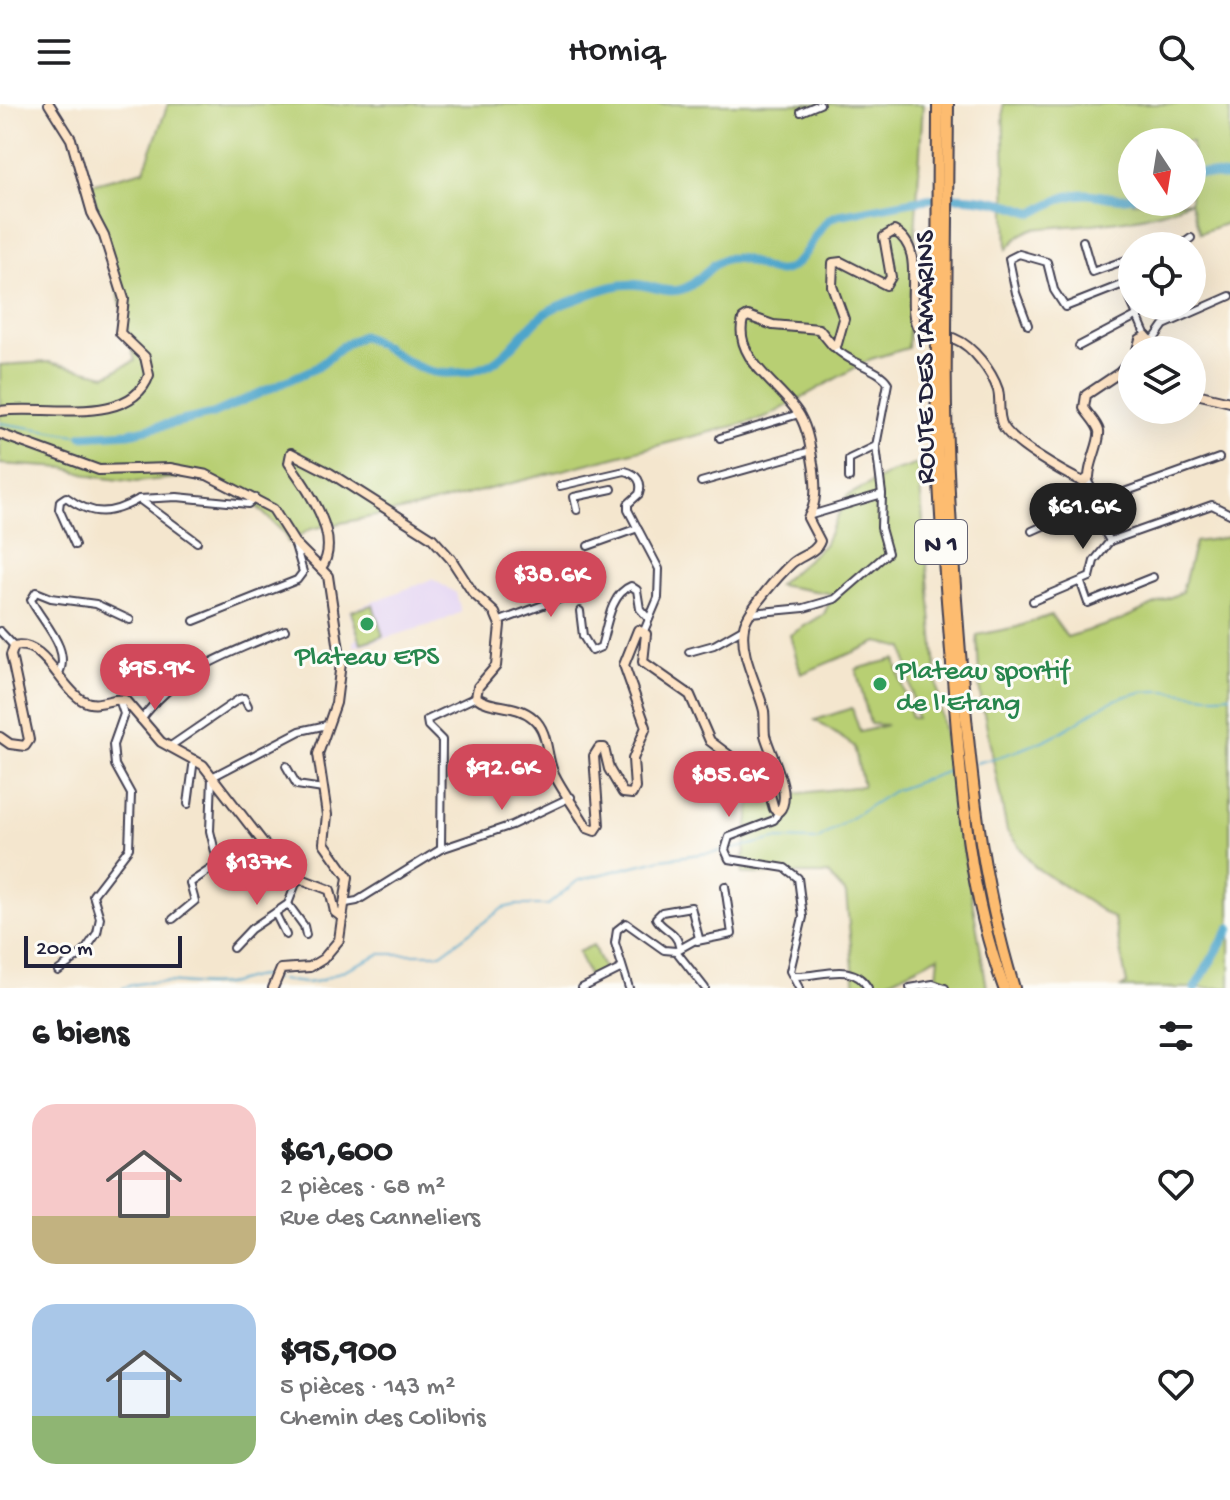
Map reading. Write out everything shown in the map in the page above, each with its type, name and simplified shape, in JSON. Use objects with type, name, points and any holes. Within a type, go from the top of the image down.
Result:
[{"type":"highway","name":"ROUTE DES TAMARINS","points":[[938,104],[943,151]]},
{"type":"highway","name":"ROUTE DES TAMARINS","points":[[948,104],[943,151],[941,337],[963,741],[975,878],[1004,988]]},
{"type":"highway","name":"ROUTE DES TAMARINS","points":[[968,797],[987,888],[1014,988]]},
{"type":"main road","points":[[0,411],[115,406],[139,393],[149,375],[145,357],[120,333],[124,299],[104,236],[92,213],[71,139],[49,104]]},
{"type":"main road","points":[[321,568],[329,554],[328,544],[311,490],[289,463],[291,453],[330,473],[432,538],[500,621],[496,666],[478,687],[476,697],[486,702],[504,703],[533,718],[543,732],[555,776],[571,797],[587,828],[598,830],[594,756],[601,747],[623,793],[634,792],[633,759],[646,727],[624,665],[638,630],[644,631],[643,662],[690,695],[713,745],[767,784],[774,809],[779,811],[784,796],[765,732],[764,709],[754,687],[744,628],[751,613],[794,562],[820,544],[809,524],[816,493],[811,451],[799,414],[789,399],[767,382],[752,360],[743,333],[743,319],[748,316],[781,326],[819,329],[833,346],[837,344],[844,319],[832,286],[833,263],[841,262],[886,285],[891,277],[884,237],[894,231],[905,239],[914,272],[915,323],[919,330],[970,348],[993,379],[1006,430],[1037,457],[1083,482],[1087,480],[1099,431],[1084,408],[1086,395],[1118,374]]},
{"type":"main road","points":[[1206,396],[1230,402]]},
{"type":"main road","points":[[0,434],[99,470],[195,470],[273,509],[294,542],[321,568],[331,585],[341,663],[336,703],[318,754],[327,815],[324,843],[347,872],[346,903],[337,944],[323,959],[305,969],[280,971],[273,988]]},
{"type":"main road","points":[[0,737],[19,746],[25,746],[29,740],[11,655],[14,646],[25,646],[36,651],[85,702],[99,705],[119,699],[127,701],[155,738],[194,759],[212,777],[279,863],[298,878],[330,890],[335,912],[343,918]]},
{"type":"street","points":[[801,112],[820,104]]},
{"type":"street","points":[[1083,241],[1089,270],[1118,265]]},
{"type":"street","points":[[1028,325],[1016,293],[1009,259],[1019,254],[1047,262],[1054,290],[1065,307],[1118,286]]},
{"type":"street","points":[[1155,336],[1164,325],[1230,296]]},
{"type":"street","points":[[1079,346],[1131,320]]},
{"type":"street","points":[[751,613],[804,608],[847,592],[888,553],[881,528],[882,494],[876,446],[888,383],[879,374],[846,360],[833,346]]},
{"type":"street","points":[[720,438],[799,414]]},
{"type":"street","points":[[849,478],[849,459],[876,446]]},
{"type":"street","points":[[701,482],[811,451]]},
{"type":"street","points":[[1032,531],[1099,501],[1219,458]]},
{"type":"street","points":[[560,486],[625,471],[634,474],[641,488],[627,507],[659,569],[658,598],[644,631]]},
{"type":"street","points":[[597,476],[600,491]]},
{"type":"street","points":[[1087,480],[1099,501],[1097,519],[1110,541]]},
{"type":"street","points":[[577,510],[574,497],[612,489]]},
{"type":"street","points":[[811,515],[882,494]]},
{"type":"street","points":[[75,545],[59,509],[60,501],[66,497],[80,507],[100,514],[115,512],[139,499],[177,497],[248,504],[255,498]]},
{"type":"street","points":[[139,499],[197,542]]},
{"type":"street","points":[[1033,601],[1090,577],[1094,561],[1110,541],[1212,505],[1230,514]]},
{"type":"street","points":[[588,546],[638,528]]},
{"type":"street","points":[[194,621],[297,580],[303,572],[294,542]]},
{"type":"street","points":[[1081,583],[1088,603],[1153,577]]},
{"type":"street","points":[[580,611],[583,636],[592,651],[601,647],[614,603],[624,589],[631,586],[637,590],[640,609],[648,618]]},
{"type":"street","points":[[500,621],[592,587]]},
{"type":"street","points":[[58,675],[63,667],[62,654],[31,600],[36,592],[51,598],[96,604],[130,620]]},
{"type":"street","points":[[689,652],[714,645],[744,628]]},
{"type":"street","points":[[141,720],[153,703],[190,671],[285,630]]},
{"type":"street","points":[[0,631],[14,646]]},
{"type":"street","points":[[441,849],[442,740],[428,726],[427,720],[476,697]]},
{"type":"street","points":[[169,747],[239,699],[244,698],[248,706]]},
{"type":"street","points":[[58,971],[93,940],[100,918],[93,895],[129,848],[131,794],[115,765],[113,745],[124,714],[119,699]]},
{"type":"street","points":[[173,919],[195,901],[190,883],[218,864],[209,825],[212,777],[300,731],[327,725]]},
{"type":"street","points":[[188,804],[194,759]]},
{"type":"street","points":[[286,766],[297,785],[323,789]]},
{"type":"street","points":[[346,903],[357,901],[441,849],[512,825],[571,797]]},
{"type":"street","points":[[779,811],[774,820],[729,837],[725,850],[729,859],[785,868],[798,878],[803,917],[790,971],[799,988]]},
{"type":"street","points":[[233,948],[251,929],[288,904],[298,878]]},
{"type":"street","points":[[629,988],[615,943],[617,930],[626,923],[664,950],[727,936],[734,932],[725,886]]},
{"type":"street","points":[[288,904],[304,926],[306,935]]},
{"type":"street","points":[[697,941],[700,936],[691,907],[658,914],[660,926],[673,933],[678,948],[705,988]]},
{"type":"street","points":[[275,913],[286,935]]},
{"type":"street","points":[[582,988],[622,968]]},
{"type":"street","points":[[795,976],[849,971],[861,976],[868,988]]},
{"type":"street","points":[[910,988],[933,984],[945,988]]},
{"type":"shaded area","points":[[432,579],[456,593],[461,612],[440,622],[354,647],[353,642],[358,638],[349,611]]},
{"type":"green space","points":[[168,104],[923,104],[908,348],[871,359],[765,418],[415,508],[311,529],[288,542],[285,534],[252,502],[197,476],[136,482],[95,477],[65,468],[0,464],[0,365],[49,362],[106,375],[135,361],[91,184],[144,170]]},
{"type":"green space","points":[[1003,104],[1230,104],[1230,222],[1200,232],[1195,216],[1206,216],[1206,128],[1118,128],[1118,216],[1146,216],[1032,229],[1020,235],[1007,249]]},
{"type":"green space","points":[[918,464],[939,704],[987,988],[936,988],[939,956],[875,988],[855,988],[846,894],[828,874],[742,874],[751,799],[863,786],[854,746],[815,720],[852,708],[860,732],[887,725],[870,724],[856,669],[895,659],[911,718],[916,718],[904,648],[878,642],[801,674],[790,635],[824,614],[833,594],[778,585],[824,545],[847,496],[890,473]]},
{"type":"green space","points":[[1230,537],[1230,988],[1121,988],[1127,984],[1114,919],[1035,867],[1007,831],[980,693],[977,635],[1017,627],[1051,615],[1067,637],[1116,622],[1182,592],[1195,542]]},
{"type":"green space","name":"Plateau EPS","points":[[373,605],[383,636],[361,643],[351,611]]},
{"type":"green space","points":[[593,945],[605,973],[590,980],[578,952]]},
{"type":"waterway","points":[[1206,174],[1230,177]]},
{"type":"waterway","points":[[82,436],[129,433],[213,414],[318,367],[344,345],[362,336],[422,369],[444,373],[480,369],[502,356],[548,311],[604,289],[634,284],[667,290],[683,289],[719,262],[733,258],[771,271],[785,270],[801,259],[823,226],[838,215],[936,198],[982,199],[1033,213],[1072,195],[1118,198]]},
{"type":"waterway","points":[[0,423],[82,436]]},
{"type":"waterway","points":[[976,763],[1047,739],[1125,696],[1150,691],[1230,695]]},
{"type":"waterway","points":[[729,850],[775,839],[817,840],[893,791],[954,769]]},
{"type":"waterway","points":[[281,980],[320,981],[380,954],[441,954],[503,908],[548,905],[577,881],[662,859],[723,851]]},
{"type":"waterway","points":[[1195,988],[1230,928]]},
{"type":"waterway","points":[[123,988],[148,982],[213,985],[256,977],[275,979]]},
{"type":"place","name":"Plateau EPS","points":[[367,624]]},
{"type":"place","name":"Plateau sportif de l'Etang","points":[[880,684]]}]
